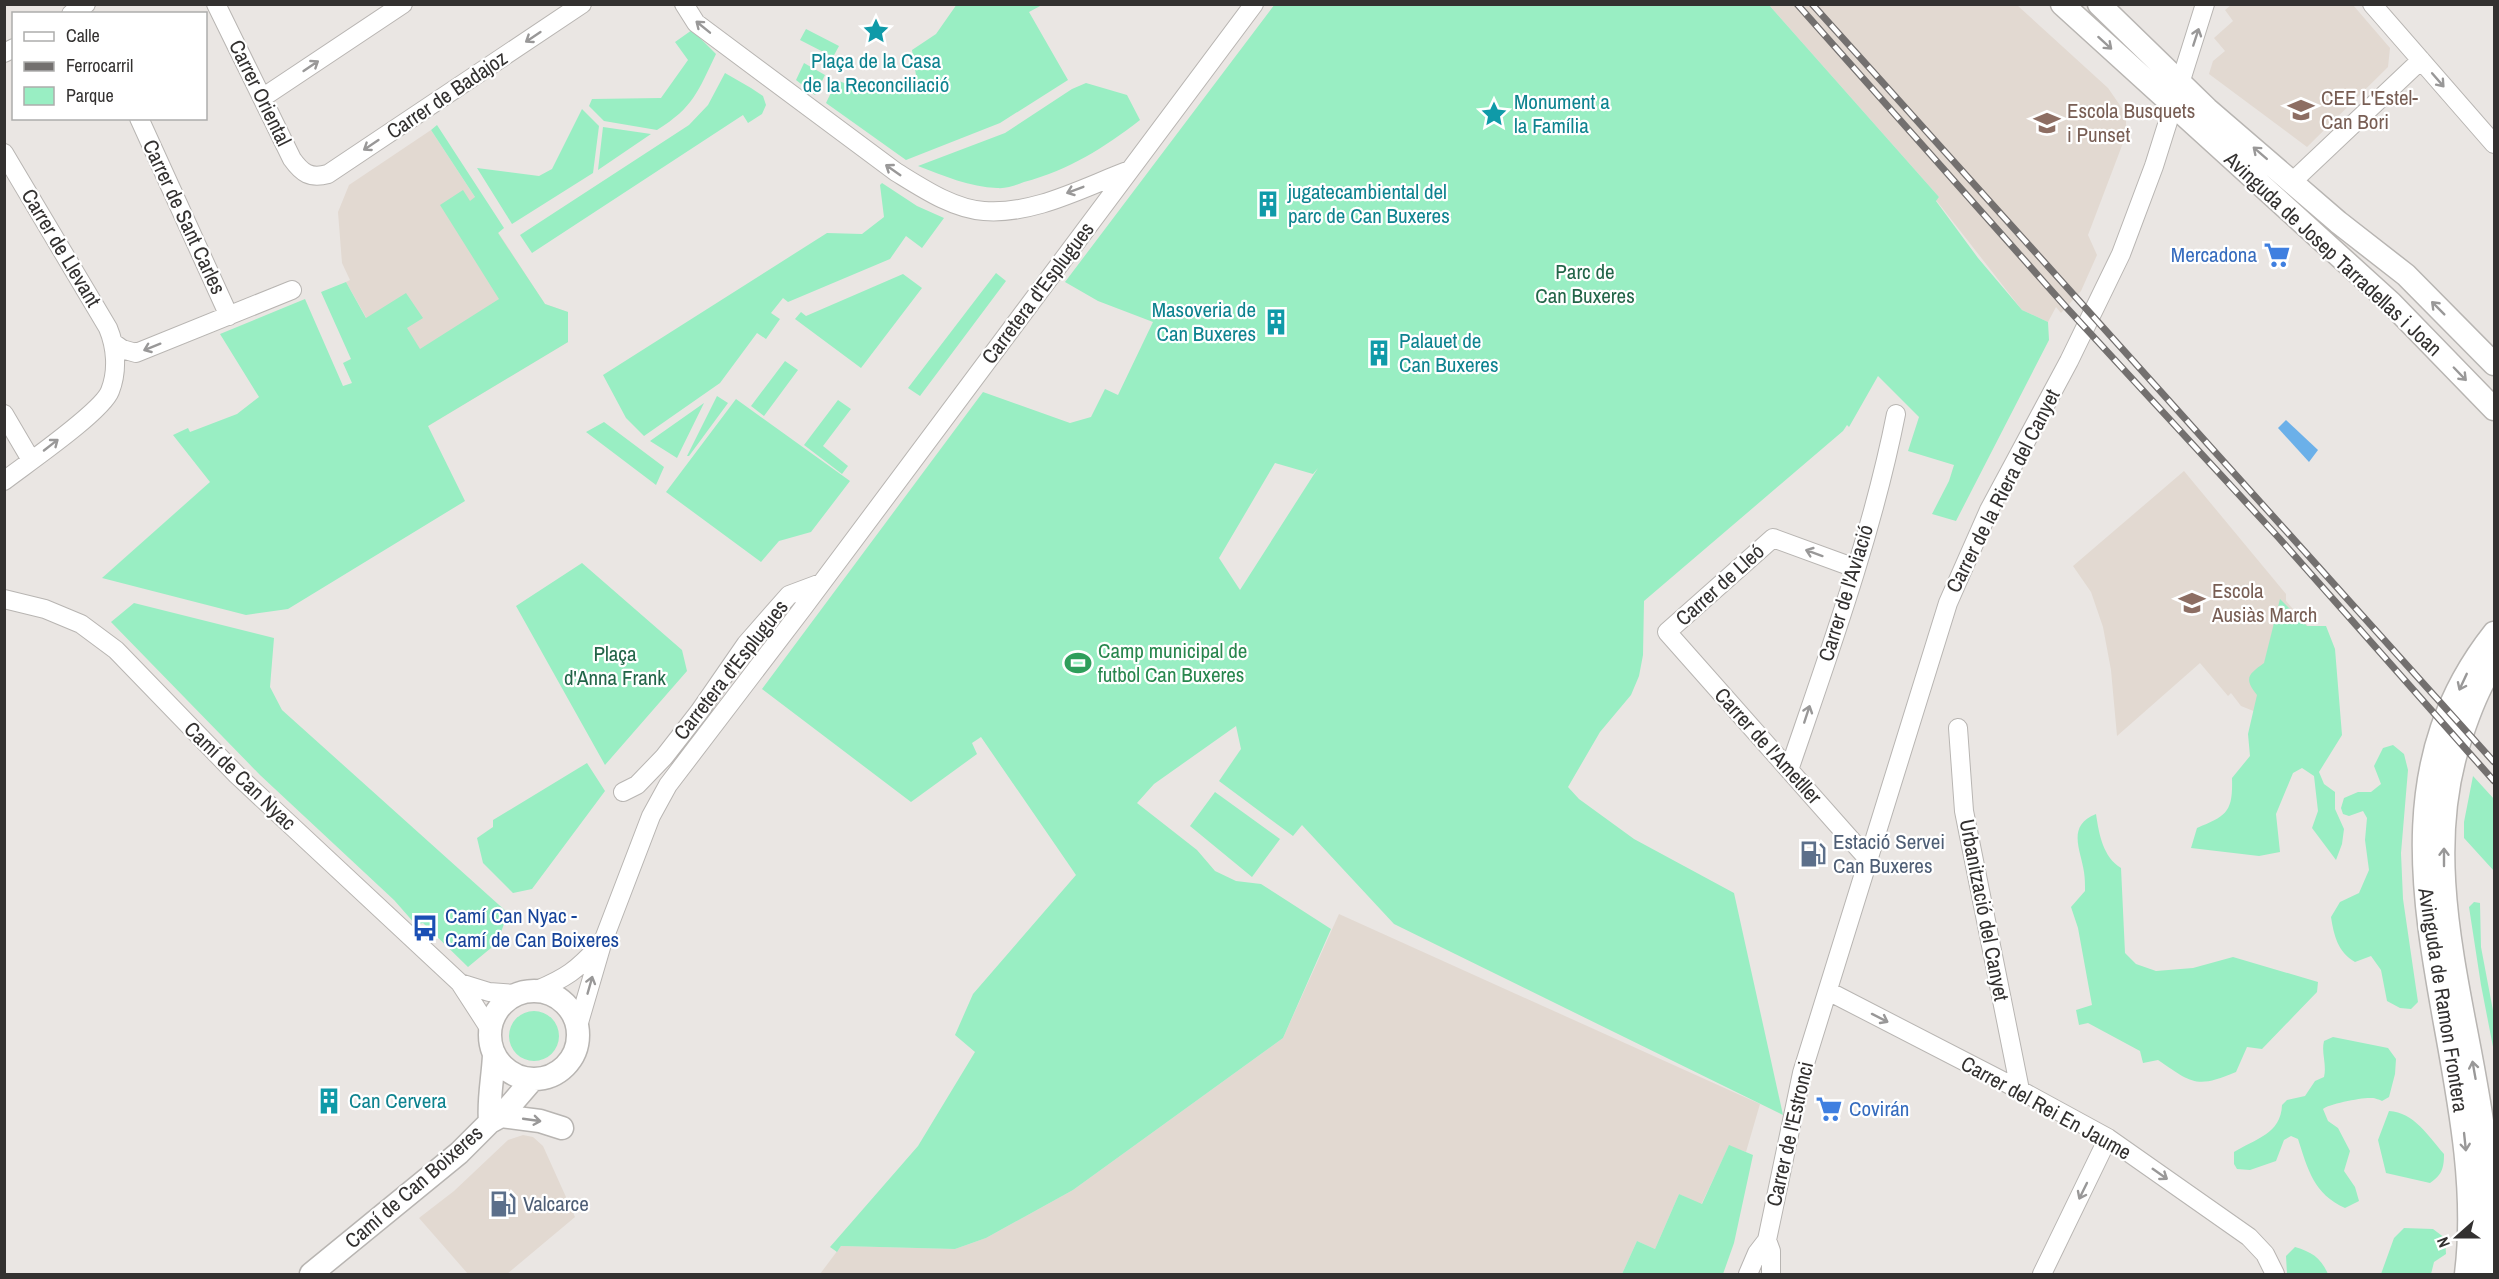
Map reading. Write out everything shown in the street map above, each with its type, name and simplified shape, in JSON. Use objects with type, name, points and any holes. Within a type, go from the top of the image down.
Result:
[{"type":"street","points":[[74,12],[87,4]]},
{"type":"street","name":"Carrer Oriental","points":[[216,4],[292,159],[299,169],[309,176]]},
{"type":"street","points":[[262,98],[403,4]]},
{"type":"street","name":"Carrer de Badajoz","points":[[309,176],[317,177],[328,174],[582,4]]},
{"type":"street","points":[[684,4],[696,23],[806,106],[896,172],[924,190],[952,202],[976,210],[1008,210],[1029,207],[1130,170]]},
{"type":"street","name":"Carretera d'Esplugues","points":[[578,1026],[602,944],[658,800],[670,781],[1254,4]]},
{"type":"street","name":"Avinguda de Josep Tarradellas i Joan","points":[[2062,4],[2391,303],[2494,410]]},
{"type":"street","name":"Avinguda de Josep Tarradellas i Joan","points":[[2099,4],[2208,109],[2338,222],[2406,275],[2494,364]]},
{"type":"street","name":"Carrer de la Riera del Canyet","points":[[1828,991],[1948,603],[1991,507],[2069,361],[2121,254],[2154,166],[2205,4]]},
{"type":"street","points":[[2372,4],[2494,144]]},
{"type":"street","points":[[2293,181],[2421,60]]},
{"type":"street","name":"Carrer de Sant Carles","points":[[140,120],[229,316]]},
{"type":"street","name":"Carrer de Llevant","points":[[4,153],[108,328],[115,344]]},
{"type":"street","points":[[115,344],[122,350],[136,353],[292,290]]},
{"type":"street","points":[[4,481],[96,409],[104,400],[110,390],[115,344]]},
{"type":"street","points":[[4,414],[31,460]]},
{"type":"street","name":"Carrer de l'Aviació","points":[[1789,770],[1855,568],[1888,454],[1896,414]]},
{"type":"street","name":"Carrer de Lleó","points":[[1667,632],[1773,538],[1855,568]]},
{"type":"street","name":"Carretera d'Esplugues","points":[[658,800],[630,788],[651,772],[699,712],[746,644],[789,595],[821,583]]},
{"type":"street","name":"Camí de Can Nyac","points":[[4,599],[45,609],[81,624],[99,635],[116,650],[237,775],[460,983],[491,1031]]},
{"type":"street","name":"Carrer de l'Ametller","points":[[1667,632],[1868,860]]},
{"type":"street","name":"Avinguda de Ramon Frontera","points":[[2466,1275],[2470,1189],[2463,1129],[2428,923],[2424,828],[2433,757],[2443,723],[2467,672],[2494,633]]},
{"type":"street","name":"Avinguda de Ramon Frontera","points":[[2484,1275],[2490,1229],[2488,1104],[2451,951],[2444,864],[2444,820],[2451,764],[2468,716],[2494,664]]},
{"type":"street","name":"Urbanització del Canyet","points":[[1958,728],[1964,811],[2020,1090]]},
{"type":"street","points":[[651,772],[670,781]]},
{"type":"street","name":"Carretera d'Esplugues","points":[[527,992],[560,981],[578,970],[602,944]]},
{"type":"street","name":"Camí de Can Nyac","points":[[460,983],[489,992],[527,992]]},
{"type":"street","name":"Carrer del Rei En Jaume","points":[[1828,991],[2108,1138],[2249,1237],[2265,1254],[2275,1272]]},
{"type":"street","name":"Carrer de l'Estronci","points":[[1748,1275],[1757,1253],[1767,1240],[1802,1073],[1828,991]]},
{"type":"street","points":[[527,992],[550,993],[562,1001],[572,1012],[578,1026],[578,1046],[572,1059],[554,1075],[532,1080],[509,1072],[494,1055],[491,1031],[492,1021],[497,1011],[527,992]]},
{"type":"street","name":"Camí de Can Boixeres","points":[[494,1055],[494,1079],[488,1100],[496,1119]]},
{"type":"street","name":"Camí de Can Boixeres","points":[[311,1275],[438,1172],[496,1119],[532,1080]]},
{"type":"street","points":[[496,1119],[540,1121],[562,1128]]},
{"type":"street","points":[[2042,1275],[2108,1138]]},
{"type":"street","points":[[1767,1240],[1771,1251],[1771,1275]]},
{"type":"shaded area","points":[[1769,5],[2017,5],[2108,88],[2126,114],[2126,135],[2088,235],[2097,255],[2081,291],[2061,313],[2056,307],[2048,322],[2022,310],[1936,200],[1939,197]]},
{"type":"shaded area","name":"CEE L'Estel- Can Bori","points":[[2231,5],[2353,5],[2390,48],[2388,67],[2307,147],[2209,74],[2213,61],[2225,51],[2214,38],[2233,21],[2225,10]]},
{"type":"shaded area","points":[[431,130],[545,304],[568,312],[568,342],[428,426],[346,282],[350,280],[342,263],[338,212],[349,185]]},
{"type":"shaded area","name":"Escola Ausiàs March","points":[[2184,471],[2286,594],[2286,601],[2313,632],[2266,716],[2241,706],[2231,693],[2228,696],[2200,663],[2117,736],[2111,670],[2103,627],[2091,592],[2073,566]]},
{"type":"shaded area","points":[[1339,914],[1760,1104],[1746,1152],[1729,1146],[1701,1205],[1679,1194],[1655,1249],[1637,1241],[1622,1274],[820,1274],[841,1246],[955,1249],[986,1238],[1073,1190],[1283,1038]]},
{"type":"shaded area","name":"Valcarce","points":[[523,1135],[533,1137],[543,1146],[575,1217],[507,1274],[468,1274],[419,1218],[454,1191],[508,1140]]},
{"type":"green space","points":[[957,4],[1042,5],[1029,12],[1068,80],[1000,123],[906,160],[826,103],[837,80],[857,87],[877,90],[897,91],[918,88],[912,50],[936,34]]},
{"type":"green space","name":"Parc de Can Buxeres","points":[[1275,4],[1769,5],[1939,197],[1936,201],[1978,258],[2022,310],[2048,322],[2049,340],[1956,521],[1932,514],[1949,481],[1954,465],[1908,451],[1919,417],[1878,376],[1849,427],[1847,425],[1843,431],[1644,601],[1643,655],[1639,676],[1631,695],[1600,732],[1568,787],[1579,799],[1634,839],[1734,893],[1783,1115],[1394,924],[1302,825],[1293,836],[1219,781],[1241,749],[1236,726],[1154,784],[1137,803],[1197,850],[1215,871],[1236,881],[1261,884],[1331,929],[1283,1038],[1073,1190],[986,1238],[955,1249],[841,1246],[837,1252],[830,1247],[918,1146],[975,1052],[955,1035],[973,994],[1076,875],[981,737],[972,743],[977,754],[911,802],[762,689],[983,392],[1070,423],[1091,417],[1105,389],[1118,395],[1153,322],[1098,301],[1065,282]],"holes":[[[1275,463],[1313,474],[1318,468],[1240,590],[1219,558]]]},
{"type":"green space","points":[[806,29],[839,46],[833,57],[800,40]]},
{"type":"green space","points":[[692,30],[716,54],[694,97],[669,122],[657,130],[604,121],[589,106],[592,99],[661,98],[688,60],[675,42]]},
{"type":"green space","points":[[804,63],[825,75],[815,95],[796,80]]},
{"type":"green space","points":[[725,73],[763,96],[766,105],[762,114],[748,123],[743,115],[532,253],[520,235],[689,125],[708,105]]},
{"type":"green space","points":[[1086,83],[1127,95],[1140,120],[1099,149],[1071,164],[1040,177],[1000,188],[967,183],[918,166],[1005,133],[1072,89]]},
{"type":"green space","points":[[582,109],[599,126],[593,173],[512,224],[477,168],[539,176],[552,169]]},
{"type":"green space","points":[[437,125],[504,228],[498,233],[545,304],[568,312],[568,342],[428,426],[465,501],[288,609],[246,615],[102,578],[210,482],[173,435],[188,428],[190,432],[237,414],[259,397],[220,334],[305,299],[343,386],[352,383],[343,363],[351,359],[321,292],[346,282],[366,318],[406,293],[423,318],[407,328],[420,349],[499,299],[440,205],[463,190],[470,201],[475,197],[431,130]]},
{"type":"green space","points":[[603,127],[651,134],[598,170]]},
{"type":"green space","points":[[882,183],[917,206],[944,218],[922,248],[906,236],[890,259],[788,302],[783,298],[771,313],[780,319],[766,339],[757,333],[720,383],[644,436],[626,418],[603,375],[827,233],[862,234],[884,217],[880,185]]},
{"type":"green space","points":[[996,273],[1006,281],[920,396],[908,388]]},
{"type":"green space","points":[[903,274],[922,288],[861,368],[795,319],[801,312],[806,316]]},
{"type":"green space","points":[[785,361],[798,370],[764,416],[751,406]]},
{"type":"green space","points":[[717,396],[728,403],[687,456]]},
{"type":"green space","points":[[736,399],[850,481],[811,532],[779,541],[761,562],[666,492]]},
{"type":"green space","points":[[838,400],[851,409],[823,446],[848,466],[842,474],[804,445]]},
{"type":"green space","points":[[704,403],[677,458],[650,441]]},
{"type":"green space","points":[[604,422],[664,467],[656,485],[586,432]]},
{"type":"green space","name":"Plaça d'Anna Frank","points":[[582,563],[682,650],[687,671],[605,765],[516,606]]},
{"type":"green space","points":[[2280,599],[2307,626],[2326,626],[2335,649],[2342,735],[2319,772],[2324,784],[2335,792],[2335,809],[2344,829],[2342,844],[2336,860],[2312,828],[2318,811],[2314,776],[2302,768],[2293,773],[2276,814],[2280,852],[2259,856],[2191,848],[2197,828],[2222,816],[2226,811],[2231,798],[2232,778],[2250,756],[2248,734],[2257,695],[2249,680],[2252,673],[2264,663]]},
{"type":"green space","points":[[134,603],[274,638],[270,687],[282,710],[508,913],[497,943],[468,967],[423,923],[416,925],[394,900],[260,775],[111,622]]},
{"type":"green space","points":[[2393,745],[2404,754],[2408,770],[2401,853],[2403,899],[2418,1002],[2411,1009],[2400,1008],[2387,1001],[2381,970],[2371,956],[2355,962],[2344,953],[2335,937],[2331,917],[2340,902],[2359,893],[2369,870],[2365,840],[2367,818],[2363,811],[2349,816],[2343,814],[2341,808],[2344,798],[2358,792],[2371,792],[2381,784],[2374,766],[2383,748]]},
{"type":"green space","points":[[587,763],[605,791],[532,889],[513,893],[483,863],[477,838],[493,827],[493,820]]},
{"type":"green space","points":[[2473,776],[2494,799],[2494,871],[2464,838],[2464,822]]},
{"type":"green space","points":[[1215,792],[1280,839],[1252,877],[1190,826]]},
{"type":"green space","points":[[2096,814],[2100,837],[2106,851],[2121,868],[2125,953],[2136,964],[2156,971],[2193,968],[2233,957],[2318,982],[2317,992],[2262,1049],[2247,1047],[2236,1072],[2212,1081],[2195,1081],[2179,1074],[2158,1060],[2143,1063],[2140,1051],[2088,1023],[2079,1025],[2076,1010],[2092,1005],[2078,928],[2071,907],[2085,891],[2078,832],[2087,819]]},
{"type":"green space","points":[[2474,902],[2480,903],[2481,947],[2494,1016],[2494,1052],[2469,907]]},
{"type":"green space","points":[[529,1011],[539,1011],[552,1018],[559,1031],[559,1041],[552,1054],[539,1061],[529,1061],[520,1057],[513,1050],[509,1041],[509,1031],[513,1022],[520,1015]]},
{"type":"green space","points":[[2333,1037],[2388,1048],[2396,1059],[2389,1097],[2382,1101],[2372,1098],[2354,1100],[2323,1109],[2328,1121],[2338,1128],[2350,1151],[2344,1171],[2355,1187],[2359,1201],[2345,1208],[2326,1196],[2319,1188],[2309,1171],[2298,1139],[2291,1136],[2284,1140],[2276,1161],[2250,1170],[2237,1169],[2234,1164],[2234,1152],[2272,1129],[2281,1115],[2282,1105],[2287,1100],[2305,1096],[2315,1081],[2324,1077],[2324,1041]]},
{"type":"green space","points":[[2389,1111],[2398,1112],[2413,1121],[2427,1133],[2444,1154],[2442,1171],[2430,1183],[2386,1173],[2378,1140]]},
{"type":"green space","points":[[1729,1145],[1753,1155],[1734,1243],[1723,1274],[1622,1274],[1637,1241],[1655,1249],[1679,1194],[1702,1204]]},
{"type":"green space","points":[[2404,1228],[2433,1229],[2445,1238],[2446,1254],[2434,1262],[2431,1274],[2381,1274],[2394,1238]]},
{"type":"green space","points":[[2295,1247],[2315,1256],[2328,1274],[2287,1274],[2286,1256]]},
{"type":"water","points":[[2286,420],[2318,450],[2309,462],[2278,428]]},
{"type":"railway","points":[[1797,4],[2066,307],[2278,537],[2494,781]]},
{"type":"railway","points":[[1812,4],[2494,762]]},
{"type":"place","name":"Plaça de la Casa de la Reconciliació","points":[[876,31]]},
{"type":"place","name":"CEE L'Estel- Can Bori","points":[[2301,110]]},
{"type":"place","name":"Monument a la Família","points":[[1494,114]]},
{"type":"place","name":"Escola Busquets i Punset","points":[[2047,123]]},
{"type":"place","name":"jugatecambiental del parc de Can Buxeres","points":[[1268,204]]},
{"type":"place","name":"Mercadona","points":[[2277,255]]},
{"type":"place","name":"Masoveria de Can Buxeres","points":[[1276,322]]},
{"type":"place","name":"Palauet de Can Buxeres","points":[[1379,353]]},
{"type":"place","name":"Escola Ausiàs March","points":[[2192,603]]},
{"type":"place","name":"Camp municipal de futbol Can Buxeres","points":[[1078,663]]},
{"type":"place","name":"Estació Servei Can Buxeres","points":[[1813,854]]},
{"type":"place","name":"Camí Can Nyac - Camí de Can Boixeres","points":[[425,928]]},
{"type":"place","name":"Can Cervera","points":[[329,1101]]},
{"type":"place","name":"Covirán","points":[[1829,1109]]},
{"type":"place","name":"Valcarce","points":[[503,1204]]}]
